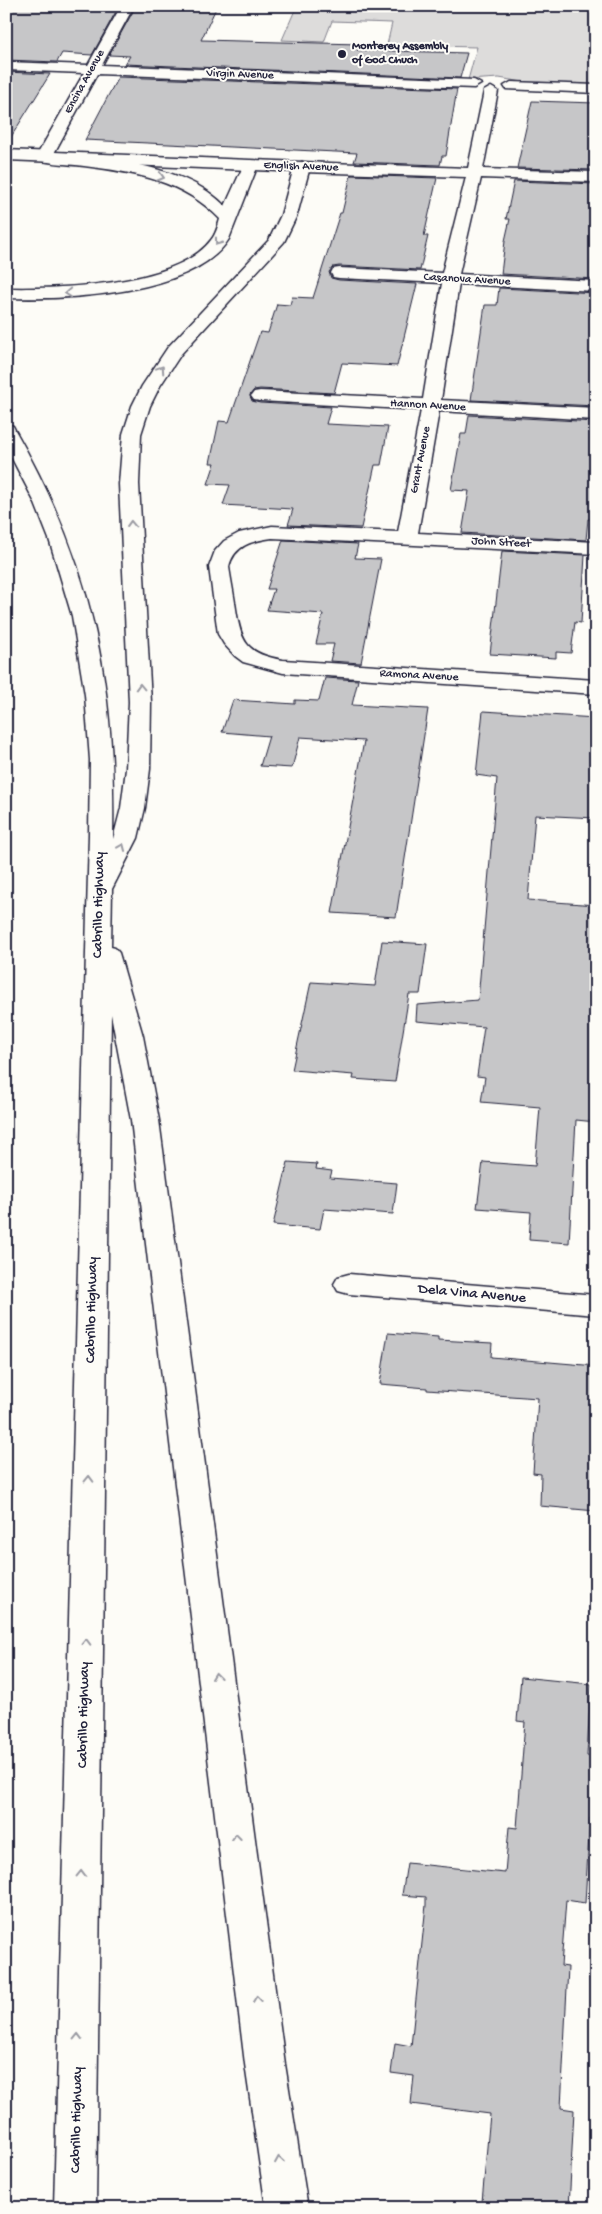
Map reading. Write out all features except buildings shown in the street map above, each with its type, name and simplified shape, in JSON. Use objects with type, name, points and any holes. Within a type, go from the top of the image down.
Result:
[{"type":"main road","name":"Encina Avenue","points":[[44,158],[128,6]]},
{"type":"main road","name":"Virgin Avenue","points":[[6,66],[474,84]]},
{"type":"main road","points":[[511,86],[507,82],[497,80],[484,80],[474,84],[476,88],[491,91],[507,89],[511,86],[596,89]]},
{"type":"main road","name":"Grant Avenue","points":[[407,538],[431,406],[451,279],[450,270],[475,172],[491,91]]},
{"type":"main road","name":"English Avenue","points":[[6,156],[596,177]]},
{"type":"main road","points":[[44,158],[118,167],[168,179],[204,196],[228,218]]},
{"type":"main road","points":[[6,293],[80,293],[178,271],[192,264],[216,246],[225,232],[228,218],[250,165]]},
{"type":"main road","points":[[100,890],[126,838],[133,808],[138,769],[140,702],[129,453],[134,427],[157,373],[193,327],[275,243],[286,224],[302,167]]},
{"type":"main road","name":"Casanova Avenue","points":[[339,274],[596,286]]},
{"type":"main road","name":"Hannon Avenue","points":[[260,396],[596,414]]},
{"type":"main road","name":"Cabrillo Highway","points":[[6,430],[34,480],[54,523],[73,578],[88,638],[100,736],[100,890],[75,2208]]},
{"type":"main road","name":"Ramona Avenue","points":[[407,538],[288,531],[256,534],[234,543],[220,558],[219,567],[229,634],[232,641],[244,654],[272,665],[305,670],[596,687]]},
{"type":"main road","name":"John Street","points":[[407,538],[596,548]]},
{"type":"main road","points":[[99,933],[129,1030],[141,1091],[265,2064],[286,2208]]},
{"type":"main road","name":"Dela Vina Avenue","points":[[349,1284],[596,1304]]},
{"type":"shaded area","points":[[267,6],[596,6],[596,85],[523,82],[499,78],[468,80],[477,47],[387,45],[392,23],[332,21],[324,42],[282,40],[295,10]]},
{"type":"place","name":"Monterey Assembly of God Chuch","points":[[342,54]]}]
